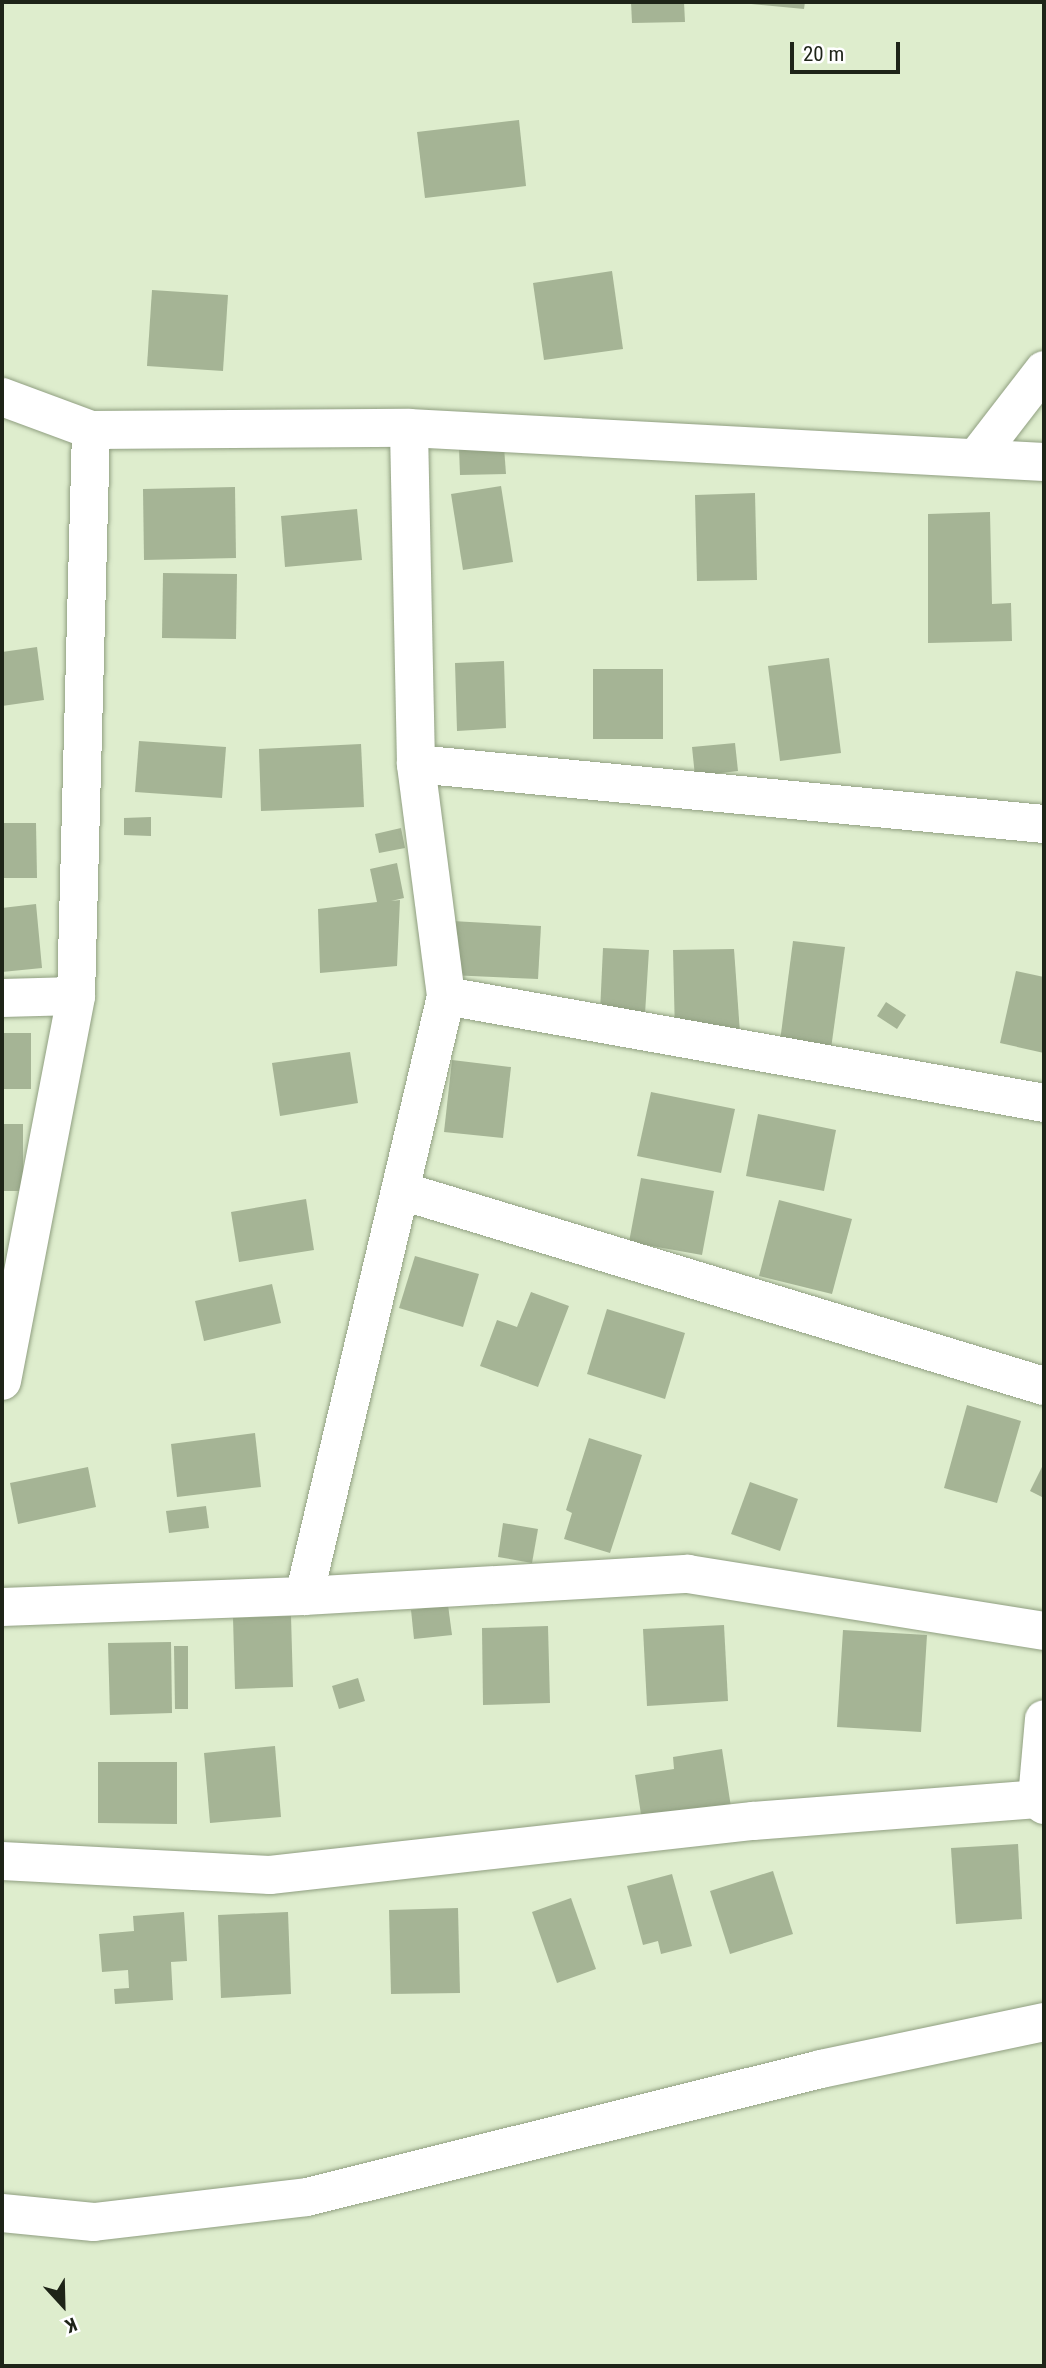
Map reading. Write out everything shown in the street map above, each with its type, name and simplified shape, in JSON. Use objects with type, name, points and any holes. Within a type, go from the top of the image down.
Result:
[{"type":"street","points":[[976,458],[1044,370]]},
{"type":"street","points":[[2,397],[91,430],[409,428],[1044,462]]},
{"type":"street","points":[[304,1596],[446,996],[416,764],[409,428]]},
{"type":"street","points":[[2,1381],[76,996],[91,430]]},
{"type":"street","points":[[416,764],[1044,824]]},
{"type":"street","points":[[2,998],[76,996]]},
{"type":"street","points":[[446,996],[1044,1103]]},
{"type":"street","points":[[402,1191],[1044,1386]]},
{"type":"street","points":[[2,1607],[304,1596],[688,1574],[1044,1632]]},
{"type":"street","points":[[2,1861],[270,1875],[753,1821],[1041,1802],[1044,1719]]},
{"type":"street","points":[[2,2213],[94,2222],[307,2197],[821,2068],[1044,2022]]},
{"type":"building","points":[[631,2],[684,2],[685,22],[632,23]]},
{"type":"building","points":[[731,2],[805,2],[804,9]]},
{"type":"building","points":[[519,120],[526,186],[425,198],[417,132]]},
{"type":"building","points":[[612,271],[623,349],[544,360],[533,283]]},
{"type":"building","points":[[152,290],[228,295],[223,371],[147,366]]},
{"type":"building","points":[[504,447],[506,474],[460,475],[459,448]]},
{"type":"building","points":[[501,486],[513,562],[463,570],[451,494]]},
{"type":"building","points":[[235,487],[236,558],[144,560],[143,489]]},
{"type":"building","points":[[755,493],[757,580],[697,581],[695,495]]},
{"type":"building","points":[[357,509],[362,560],[285,567],[281,516]]},
{"type":"building","points":[[990,512],[992,604],[1011,603],[1012,641],[928,643],[928,514]]},
{"type":"building","points":[[163,573],[237,574],[236,639],[162,638]]},
{"type":"building","points":[[37,647],[44,700],[2,706],[2,652]]},
{"type":"building","points":[[829,658],[841,753],[780,761],[768,666]]},
{"type":"building","points":[[504,661],[506,728],[457,731],[455,663]]},
{"type":"building","points":[[593,669],[663,669],[663,739],[593,739]]},
{"type":"building","points":[[139,741],[226,747],[222,798],[135,792]]},
{"type":"building","points":[[735,743],[738,771],[695,776],[692,747]]},
{"type":"building","points":[[361,744],[364,807],[261,811],[259,749]]},
{"type":"building","points":[[151,817],[151,836],[124,835],[124,818]]},
{"type":"building","points":[[2,823],[36,823],[37,878],[2,878]]},
{"type":"building","points":[[401,828],[405,848],[379,853],[375,834]]},
{"type":"building","points":[[397,863],[404,898],[391,901],[400,900],[397,966],[320,973],[318,909],[377,902],[370,869]]},
{"type":"building","points":[[36,904],[42,968],[2,972],[2,908]]},
{"type":"building","points":[[452,921],[541,926],[538,979],[449,975]]},
{"type":"building","points":[[793,941],[845,947],[830,1056],[779,1049]]},
{"type":"building","points":[[603,948],[649,950],[645,1014],[600,1012]]},
{"type":"building","points":[[734,949],[740,1033],[675,1034],[673,950]]},
{"type":"building","points":[[1016,971],[1044,977],[1044,1053],[1000,1043]]},
{"type":"building","points":[[886,1002],[906,1015],[897,1029],[877,1016]]},
{"type":"building","points":[[2,1033],[31,1033],[31,1089],[2,1089]]},
{"type":"building","points":[[350,1052],[358,1103],[280,1116],[272,1063]]},
{"type":"building","points":[[452,1060],[511,1067],[503,1138],[444,1132]]},
{"type":"building","points":[[651,1092],[735,1109],[721,1173],[637,1156]]},
{"type":"building","points":[[758,1114],[836,1130],[824,1191],[746,1176]]},
{"type":"building","points":[[2,1124],[23,1124],[23,1191],[2,1191]]},
{"type":"building","points":[[641,1178],[714,1191],[702,1255],[629,1242]]},
{"type":"building","points":[[306,1199],[314,1250],[239,1262],[231,1212]]},
{"type":"building","points":[[779,1200],[852,1219],[832,1294],[759,1276]]},
{"type":"building","points":[[415,1256],[479,1274],[463,1327],[399,1308]]},
{"type":"building","points":[[272,1284],[281,1323],[204,1341],[195,1301]]},
{"type":"building","points":[[531,1292],[569,1306],[538,1387],[480,1366],[497,1320],[517,1327]]},
{"type":"building","points":[[607,1309],[685,1333],[665,1399],[587,1374]]},
{"type":"building","points":[[967,1405],[1021,1421],[997,1503],[944,1488]]},
{"type":"building","points":[[255,1433],[261,1487],[177,1497],[171,1444]]},
{"type":"building","points":[[589,1438],[642,1455],[610,1553],[564,1539],[572,1513],[566,1510]]},
{"type":"building","points":[[1044,1463],[1044,1498],[1030,1491]]},
{"type":"building","points":[[88,1467],[96,1507],[18,1524],[10,1483]]},
{"type":"building","points":[[750,1482],[798,1499],[780,1551],[731,1534]]},
{"type":"building","points":[[206,1506],[209,1528],[169,1533],[166,1511]]},
{"type":"building","points":[[503,1523],[538,1529],[532,1563],[498,1557]]},
{"type":"building","points":[[448,1605],[452,1635],[414,1639],[411,1610]]},
{"type":"building","points":[[291,1616],[293,1687],[235,1689],[233,1618]]},
{"type":"building","points":[[724,1625],[728,1701],[647,1706],[643,1629]]},
{"type":"building","points":[[548,1626],[550,1703],[483,1705],[482,1628]]},
{"type":"building","points":[[843,1630],[927,1635],[921,1732],[837,1727]]},
{"type":"building","points":[[171,1642],[172,1713],[110,1715],[108,1643]]},
{"type":"building","points":[[174,1646],[188,1646],[188,1709],[175,1709]]},
{"type":"building","points":[[358,1678],[365,1701],[339,1709],[332,1686]]},
{"type":"building","points":[[275,1746],[281,1817],[210,1823],[204,1753]]},
{"type":"building","points":[[722,1749],[731,1807],[642,1821],[635,1775],[674,1769],[673,1757]]},
{"type":"building","points":[[98,1762],[177,1762],[177,1824],[98,1823]]},
{"type":"building","points":[[1018,1844],[1022,1919],[956,1924],[951,1848]]},
{"type":"building","points":[[773,1871],[793,1934],[730,1954],[710,1891]]},
{"type":"building","points":[[672,1874],[692,1946],[661,1954],[658,1941],[643,1945],[627,1886]]},
{"type":"building","points":[[571,1898],[596,1969],[557,1983],[532,1912]]},
{"type":"building","points":[[458,1908],[460,1993],[391,1994],[389,1910]]},
{"type":"building","points":[[184,1912],[187,1961],[171,1962],[173,2000],[115,2004],[114,1989],[129,1988],[128,1970],[102,1972],[99,1934],[134,1931],[133,1916]]},
{"type":"building","points":[[288,1912],[291,1994],[221,1998],[218,1915]]}]
